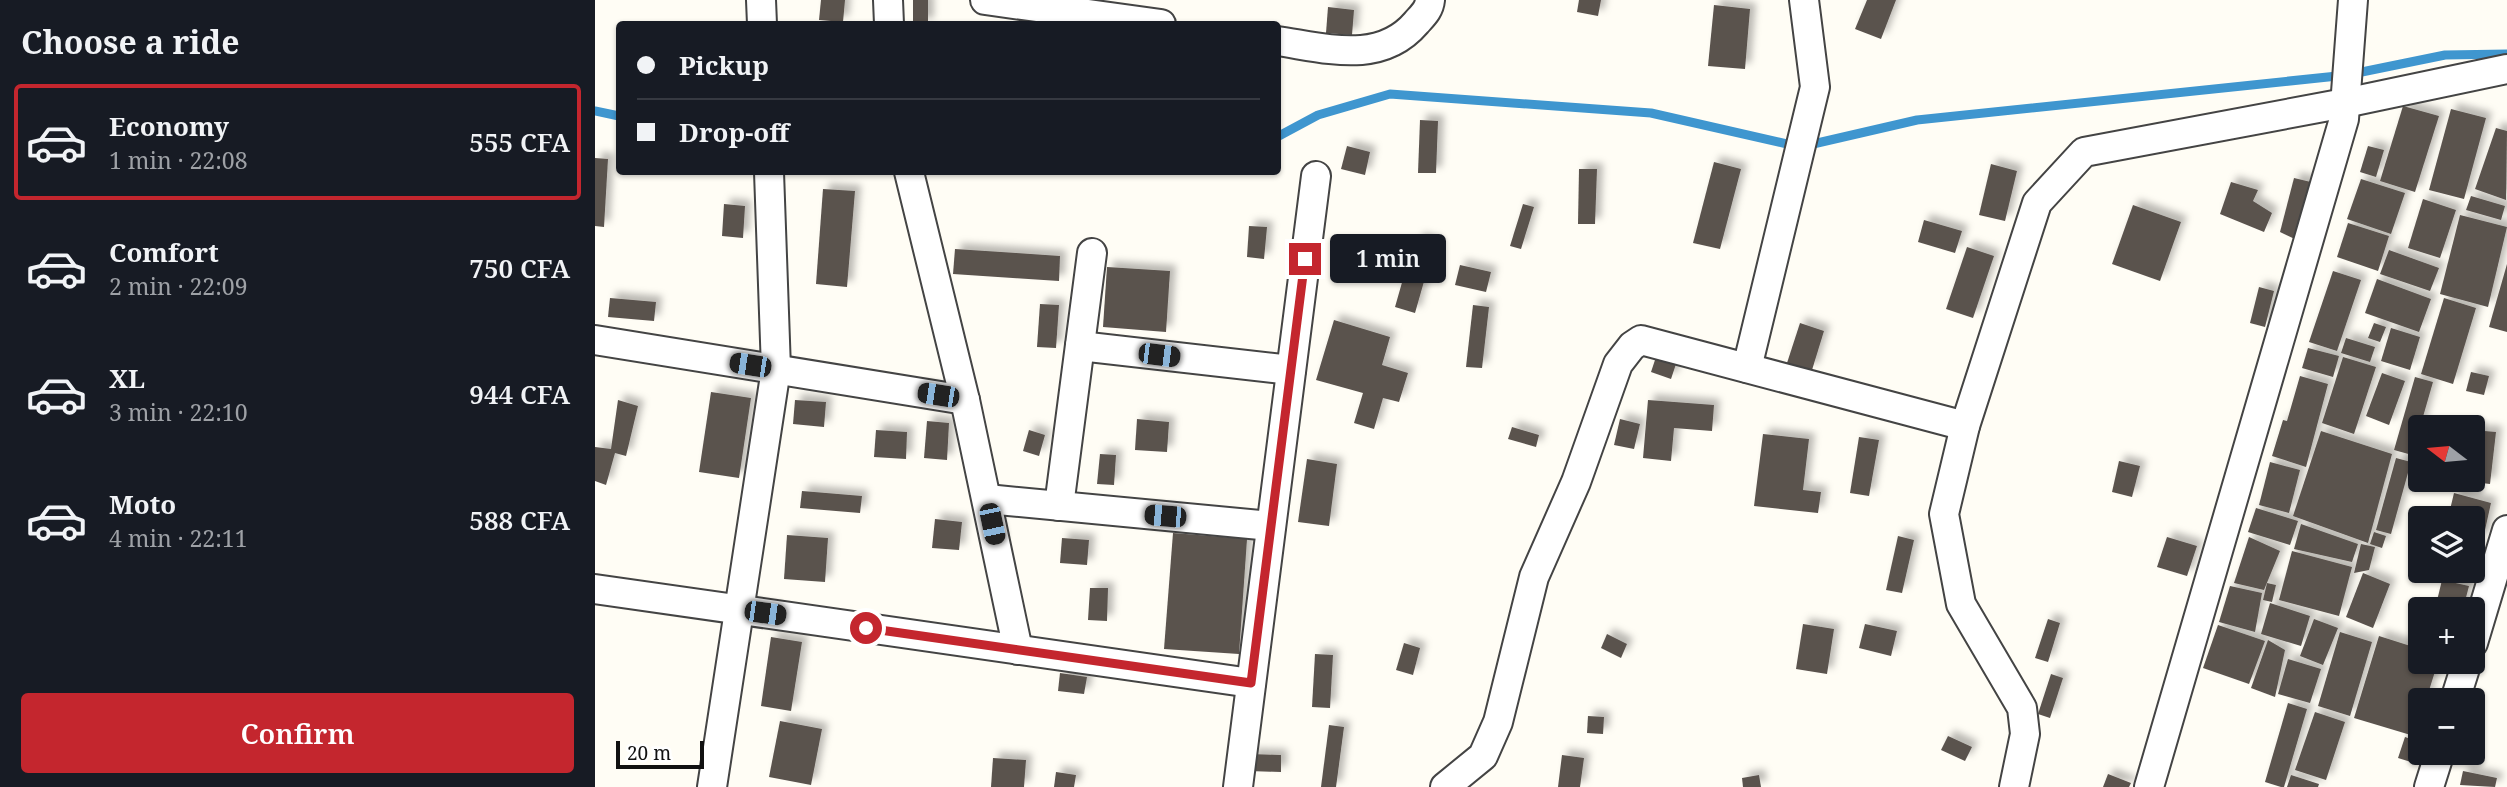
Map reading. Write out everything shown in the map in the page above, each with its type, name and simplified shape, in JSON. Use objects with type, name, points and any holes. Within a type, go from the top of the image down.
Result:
[{"type":"street","points":[[761,0],[762,21]]},
{"type":"street","points":[[888,0],[889,21]]},
{"type":"street","points":[[985,0],[1139,21]]},
{"type":"street","points":[[1281,42],[1361,52],[1403,38],[1429,8],[1430,0]]},
{"type":"street","points":[[1747,368],[1815,87],[1804,0]]},
{"type":"street","points":[[2149,787],[2344,119],[2353,0]]},
{"type":"street","points":[[2507,48],[2507,55]]},
{"type":"street","points":[[2014,787],[2025,734],[2022,708],[1961,604],[1944,514],[1965,426],[2037,203],[2084,152],[2345,103],[2507,69]]},
{"type":"street","points":[[712,787],[776,369],[769,175]]},
{"type":"street","points":[[910,175],[965,400],[1018,650]]},
{"type":"street","points":[[1238,787],[1316,176]]},
{"type":"street","points":[[1059,506],[1092,253]]},
{"type":"street","points":[[595,340],[965,400]]},
{"type":"street","points":[[1445,787],[1483,757],[1498,722],[1534,577],[1576,482],[1618,364],[1632,346],[1641,340],[1965,426]]},
{"type":"street","points":[[1080,346],[1291,370]]},
{"type":"street","points":[[986,499],[1272,526]]},
{"type":"street","points":[[2485,603],[2507,530]]},
{"type":"street","points":[[595,589],[1251,683]]},
{"type":"street","points":[[2429,787],[2435,765]]},
{"type":"building","points":[[821,0],[845,0],[843,21],[819,20]]},
{"type":"building","points":[[913,0],[928,0],[928,21],[913,21]]},
{"type":"building","points":[[1579,0],[1601,0],[1598,16],[1577,12]]},
{"type":"building","points":[[1867,0],[1896,0],[1881,39],[1855,29]]},
{"type":"building","points":[[1714,5],[1750,9],[1745,69],[1708,66]]},
{"type":"building","points":[[1328,7],[1354,10],[1352,35],[1326,33]]},
{"type":"building","points":[[2403,106],[2439,116],[2415,192],[2380,181]]},
{"type":"building","points":[[2451,109],[2486,118],[2464,199],[2429,190]]},
{"type":"building","points":[[1420,120],[1438,121],[1436,173],[1418,173]]},
{"type":"building","points":[[2496,128],[2507,131],[2506,200],[2475,189]]},
{"type":"building","points":[[1347,146],[1370,152],[1365,175],[1341,169]]},
{"type":"building","points":[[2368,146],[2384,150],[2376,177],[2360,172]]},
{"type":"building","points":[[595,158],[608,159],[604,227],[595,226]]},
{"type":"building","points":[[1714,162],[1741,169],[1720,249],[1693,243]]},
{"type":"building","points":[[1991,164],[2017,171],[2005,221],[1979,215]]},
{"type":"building","points":[[1579,169],[1597,169],[1595,224],[1578,224]]},
{"type":"building","points":[[2294,178],[2315,183],[2301,242],[2280,232]]},
{"type":"building","points":[[2361,179],[2405,193],[2391,234],[2347,219]]},
{"type":"building","points":[[2231,182],[2258,190],[2253,201],[2272,213],[2264,232],[2220,214]]},
{"type":"building","points":[[823,189],[855,191],[847,287],[816,284]]},
{"type":"building","points":[[2471,196],[2505,206],[2501,220],[2466,210]]},
{"type":"building","points":[[2423,199],[2456,210],[2440,258],[2408,248]]},
{"type":"building","points":[[724,204],[745,206],[743,238],[722,236]]},
{"type":"building","points":[[1523,204],[1534,207],[1521,249],[1510,246]]},
{"type":"building","points":[[2133,205],[2181,222],[2160,281],[2112,264]]},
{"type":"building","points":[[2460,215],[2507,227],[2488,307],[2440,294]]},
{"type":"building","points":[[1924,220],[1962,231],[1955,253],[1918,242]]},
{"type":"building","points":[[2348,223],[2389,236],[2378,271],[2337,257]]},
{"type":"building","points":[[1249,226],[1267,227],[1264,259],[1247,257]]},
{"type":"building","points":[[1418,238],[1435,243],[1415,313],[1395,307],[1403,279],[1367,269],[1373,250],[1412,261]]},
{"type":"building","points":[[1967,247],[1994,256],[1973,318],[1946,309]]},
{"type":"building","points":[[955,249],[1060,256],[1059,281],[953,274]]},
{"type":"building","points":[[2389,250],[2439,268],[2430,291],[2380,274]]},
{"type":"building","points":[[2507,264],[2507,332],[2489,327]]},
{"type":"building","points":[[1460,265],[1491,272],[1486,292],[1455,285]]},
{"type":"building","points":[[1107,267],[1170,271],[1166,332],[1103,327]]},
{"type":"building","points":[[2333,271],[2361,280],[2337,351],[2309,342]]},
{"type":"building","points":[[2377,279],[2431,299],[2419,332],[2365,313]]},
{"type":"building","points":[[2259,287],[2274,291],[2265,327],[2250,323]]},
{"type":"building","points":[[610,298],[656,302],[654,321],[608,317]]},
{"type":"building","points":[[2444,298],[2476,308],[2453,384],[2421,374]]},
{"type":"building","points":[[1040,304],[1059,305],[1056,348],[1037,347]]},
{"type":"building","points":[[1473,305],[1489,307],[1482,368],[1466,367]]},
{"type":"building","points":[[1334,320],[1390,337],[1382,365],[1408,373],[1399,402],[1383,398],[1374,429],[1354,423],[1363,393],[1316,380]]},
{"type":"building","points":[[1800,323],[1824,331],[1812,370],[1787,363]]},
{"type":"building","points":[[2374,323],[2386,327],[2380,342],[2368,338]]},
{"type":"building","points":[[2391,328],[2420,337],[2410,370],[2381,361]]},
{"type":"building","points":[[2346,338],[2375,347],[2370,362],[2341,353]]},
{"type":"building","points":[[1659,348],[1679,355],[1671,379],[1651,372]]},
{"type":"building","points":[[2308,348],[2339,356],[2333,377],[2302,368]]},
{"type":"building","points":[[2343,357],[2376,367],[2354,434],[2322,423]]},
{"type":"building","points":[[2471,372],[2489,376],[2484,395],[2466,391]]},
{"type":"building","points":[[2382,373],[2405,381],[2389,425],[2366,416]]},
{"type":"building","points":[[2300,376],[2328,384],[2306,467],[2272,456],[2283,420],[2287,421]]},
{"type":"building","points":[[2415,377],[2433,382],[2424,415],[2408,415],[2408,454],[2394,450]]},
{"type":"building","points":[[711,392],[751,398],[739,478],[699,472]]},
{"type":"building","points":[[618,400],[638,406],[626,456],[615,453],[606,485],[595,481],[595,447],[611,449]]},
{"type":"building","points":[[795,400],[826,402],[824,427],[793,424]]},
{"type":"building","points":[[1648,400],[1714,405],[1712,431],[1674,428],[1671,461],[1643,458]]},
{"type":"building","points":[[1137,419],[1169,422],[1167,452],[1135,450]]},
{"type":"building","points":[[1620,419],[1640,424],[1634,449],[1614,445]]},
{"type":"building","points":[[927,421],[949,423],[947,460],[924,458]]},
{"type":"building","points":[[1512,427],[1539,435],[1536,447],[1508,439]]},
{"type":"building","points":[[876,430],[907,432],[906,459],[874,457]]},
{"type":"building","points":[[1029,430],[1045,435],[1039,456],[1023,451]]},
{"type":"building","points":[[2321,431],[2392,454],[2368,543],[2293,516]]},
{"type":"building","points":[[2485,431],[2496,432],[2490,484],[2485,483]]},
{"type":"building","points":[[1763,434],[1809,439],[1803,490],[1821,492],[1818,513],[1754,506]]},
{"type":"building","points":[[1859,437],[1879,440],[1869,496],[1850,493]]},
{"type":"building","points":[[1100,454],[1116,455],[1114,485],[1097,484]]},
{"type":"building","points":[[2396,458],[2408,461],[2408,473],[2391,534],[2376,530]]},
{"type":"building","points":[[1307,459],[1337,464],[1329,526],[1298,522]]},
{"type":"building","points":[[2119,461],[2140,466],[2132,497],[2112,492]]},
{"type":"building","points":[[2270,462],[2300,470],[2289,513],[2259,505]]},
{"type":"building","points":[[802,491],[862,496],[860,513],[800,508]]},
{"type":"building","points":[[2454,493],[2491,503],[2485,530],[2485,506],[2451,506]]},
{"type":"building","points":[[2256,508],[2298,521],[2290,545],[2248,532]]},
{"type":"building","points":[[935,519],[962,522],[959,550],[932,548]]},
{"type":"building","points":[[2301,524],[2358,544],[2352,562],[2294,549]]},
{"type":"building","points":[[2374,532],[2386,536],[2382,548],[2370,544]]},
{"type":"building","points":[[1173,533],[1247,539],[1239,654],[1164,649]]},
{"type":"building","points":[[787,535],[828,538],[825,582],[784,579]]},
{"type":"building","points":[[1898,536],[1914,540],[1902,593],[1886,590]]},
{"type":"building","points":[[2167,537],[2197,546],[2187,576],[2157,567]]},
{"type":"building","points":[[2249,537],[2280,551],[2264,590],[2234,583]]},
{"type":"building","points":[[1062,538],[1089,540],[1087,565],[1060,563]]},
{"type":"building","points":[[2361,544],[2375,547],[2369,570],[2354,573]]},
{"type":"building","points":[[2292,551],[2352,567],[2339,616],[2279,600]]},
{"type":"building","points":[[2363,573],[2390,584],[2373,628],[2346,617]]},
{"type":"building","points":[[2267,583],[2276,585],[2272,602],[2263,600]]},
{"type":"building","points":[[2441,583],[2469,586],[2466,597],[2438,597]]},
{"type":"building","points":[[2230,586],[2262,593],[2255,632],[2219,622]]},
{"type":"building","points":[[1090,588],[1108,588],[1107,621],[1088,620]]},
{"type":"building","points":[[2270,603],[2310,616],[2301,646],[2261,634]]},
{"type":"building","points":[[2048,619],[2060,623],[2048,662],[2035,658]]},
{"type":"building","points":[[2314,619],[2338,628],[2323,665],[2300,656]]},
{"type":"building","points":[[1803,624],[1834,629],[1827,674],[1796,669]]},
{"type":"building","points":[[1865,624],[1897,631],[1891,656],[1859,648]]},
{"type":"building","points":[[2218,625],[2265,641],[2249,684],[2203,668]]},
{"type":"building","points":[[2340,632],[2372,642],[2350,716],[2318,706]]},
{"type":"building","points":[[1607,634],[1627,644],[1621,658],[1601,648]]},
{"type":"building","points":[[2379,636],[2408,645],[2408,674],[2434,674],[2430,688],[2408,688],[2408,734],[2354,718]]},
{"type":"building","points":[[771,637],[802,642],[791,711],[761,706]]},
{"type":"building","points":[[2268,640],[2285,650],[2275,697],[2251,688]]},
{"type":"building","points":[[1404,643],[1420,648],[1413,675],[1396,670]]},
{"type":"building","points":[[1315,654],[1333,655],[1330,708],[1312,707]]},
{"type":"building","points":[[2288,659],[2321,669],[2310,703],[2278,694]]},
{"type":"building","points":[[1060,673],[1087,677],[1084,694],[1058,691]]},
{"type":"building","points":[[2051,674],[2063,678],[2050,718],[2038,714]]},
{"type":"building","points":[[2288,703],[2307,709],[2284,787],[2281,787],[2265,782]]},
{"type":"building","points":[[2315,712],[2345,722],[2326,780],[2295,770]]},
{"type":"building","points":[[1588,716],[1604,717],[1603,734],[1587,733]]},
{"type":"building","points":[[780,721],[822,729],[811,785],[769,777]]},
{"type":"building","points":[[1329,725],[1344,727],[1336,787],[1321,787]]},
{"type":"building","points":[[1948,736],[1972,747],[1965,761],[1941,750]]},
{"type":"building","points":[[2405,737],[2408,738],[2408,761],[2398,758]]},
{"type":"building","points":[[1250,754],[1281,755],[1281,772],[1249,771]]},
{"type":"building","points":[[1562,755],[1584,758],[1580,787],[1558,787]]},
{"type":"building","points":[[993,758],[1026,760],[1024,787],[991,787]]},
{"type":"building","points":[[2463,771],[2497,778],[2495,787],[2460,785]]},
{"type":"building","points":[[1056,772],[1076,775],[1074,787],[1054,787]]},
{"type":"building","points":[[2108,774],[2131,783],[2129,787],[2103,787]]},
{"type":"building","points":[[1759,775],[1761,787],[1743,787],[1742,778]]},
{"type":"building","points":[[2291,775],[2319,784],[2318,787],[2287,787]]},
{"type":"waterway","points":[[1281,135],[1318,115],[1390,94],[1651,113],[1800,147],[1917,120],[2347,75],[2445,55],[2507,54]]},
{"type":"waterway","points":[[595,111],[616,115]]},
{"type":"route","points":[[866,628],[1251,683],[1305,259]]}]
